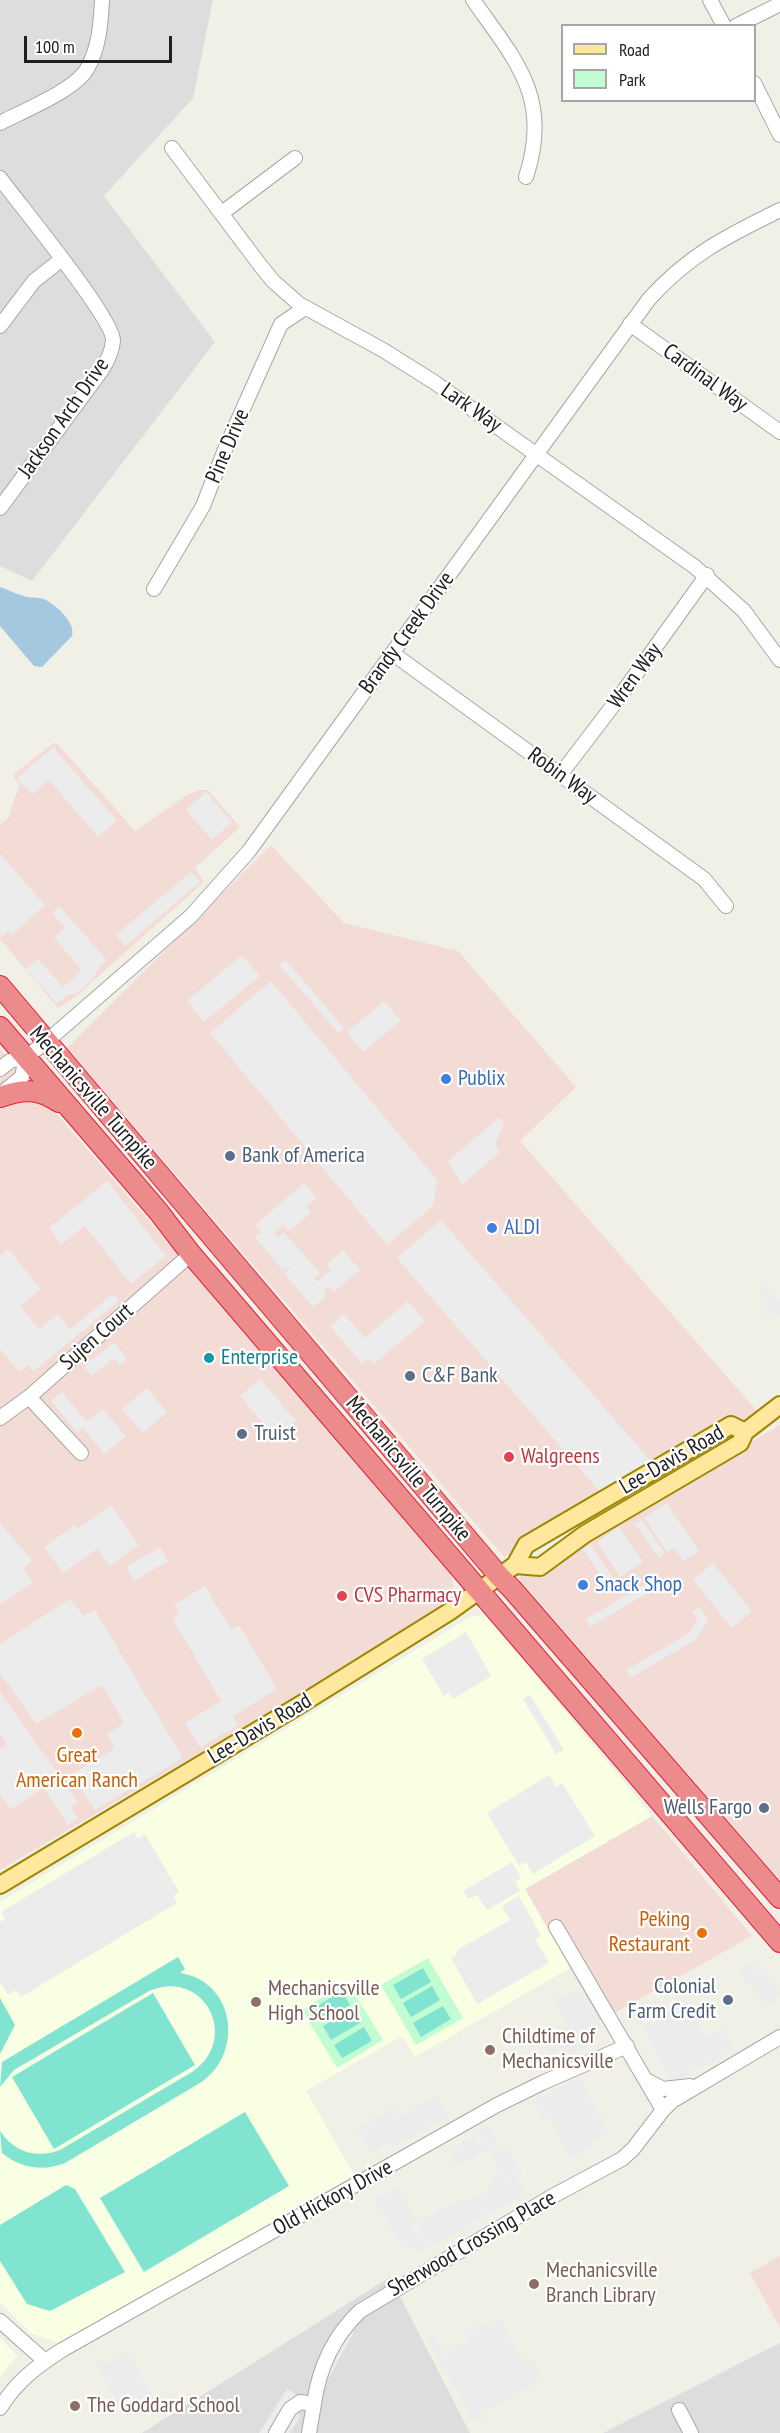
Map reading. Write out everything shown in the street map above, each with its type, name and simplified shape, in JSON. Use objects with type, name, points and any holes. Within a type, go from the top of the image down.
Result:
[{"type":"highway","name":"Mechanicsville Turnpike","points":[[0,987],[507,1571],[520,1597],[780,1898]]},
{"type":"highway","name":"Mechanicsville Turnpike","points":[[0,1027],[158,1211],[191,1254],[780,1941]]},
{"type":"highway","points":[[0,1096],[19,1090],[40,1091],[71,1109]]},
{"type":"main road","name":"Lee-Davis Road","points":[[507,1571],[540,1567],[585,1534],[740,1443],[745,1432],[780,1405]]},
{"type":"main road","name":"Lee-Davis Road","points":[[0,1885],[303,1703],[480,1590],[507,1571],[526,1545],[731,1425],[745,1432]]},
{"type":"main road","points":[[621,1513],[636,1497],[662,1476],[665,1463]]},
{"type":"street","points":[[0,123],[69,86],[87,70],[98,41],[102,0]]},
{"type":"street","points":[[473,0],[514,58],[530,92],[534,108],[535,142],[526,177]]},
{"type":"street","points":[[710,0],[723,24]]},
{"type":"street","points":[[740,24],[780,4]]},
{"type":"street","points":[[756,86],[780,135]]},
{"type":"street","name":"Lark Way","points":[[172,148],[273,281],[305,308],[383,350],[434,382],[707,575],[744,611],[780,660]]},
{"type":"street","points":[[222,213],[295,158]]},
{"type":"street","name":"Jackson Arch Drive","points":[[0,178],[104,318],[113,342],[109,357],[101,371],[0,508]]},
{"type":"street","name":"Brandy Creek Drive","points":[[0,1069],[10,1061],[26,1057],[46,1042],[185,922],[218,888],[290,795],[630,324],[666,281],[700,252],[780,210]]},
{"type":"street","points":[[0,326],[34,281],[62,259]]},
{"type":"street","name":"Pine Drive","points":[[154,589],[203,506],[226,447],[282,324],[305,308]]},
{"type":"street","name":"Cardinal Way","points":[[630,324],[780,432]]},
{"type":"street","name":"Wren Way","points":[[560,775],[707,575]]},
{"type":"street","name":"Robin Way","points":[[392,653],[704,879],[726,906]]},
{"type":"street","points":[[0,1096],[22,1077],[26,1057]]},
{"type":"street","name":"Sujen Court","points":[[0,1418],[29,1397],[191,1254]]},
{"type":"street","points":[[29,1397],[81,1453]]},
{"type":"street","points":[[556,1927],[663,2110],[672,2101],[780,2037]]},
{"type":"street","name":"Old Hickory Drive","points":[[0,2408],[15,2386],[45,2361],[498,2105],[543,2082],[627,2046]]},
{"type":"street","points":[[646,2080],[663,2090],[701,2084]]},
{"type":"street","name":"Sherwood Crossing Place","points":[[309,2433],[319,2377],[336,2337],[360,2312],[551,2197],[622,2159],[647,2133],[663,2110]]},
{"type":"street","points":[[0,2321],[45,2361]]},
{"type":"street","points":[[276,2433],[295,2404],[300,2402],[314,2404]]},
{"type":"street","points":[[679,2409],[691,2433]]},
{"type":"shaded area","points":[[0,0],[213,0],[193,98],[104,196],[215,342],[32,581],[0,566]]},
{"type":"shaded area","points":[[0,587],[24,596],[46,600],[68,620],[72,636],[42,667],[34,666],[0,626]]},
{"type":"shaded area","points":[[57,743],[135,831],[187,795],[199,790],[208,790],[240,827],[195,868],[204,882],[74,998],[58,1008],[0,939],[0,825],[9,817],[20,787],[13,775],[52,744]]},
{"type":"shaded area","points":[[53,747],[117,821],[98,837],[49,780],[32,795],[17,778]]},
{"type":"shaded area","points":[[206,792],[232,822],[212,840],[186,810]]},
{"type":"shaded area","points":[[271,845],[344,923],[458,951],[576,1087],[520,1141],[757,1411],[717,1442],[595,1503],[504,1557],[67,1048]]},
{"type":"shaded area","points":[[0,854],[45,905],[12,935],[8,931],[2,937],[0,934]]},
{"type":"shaded area","points":[[191,872],[200,882],[125,946],[116,935]]},
{"type":"shaded area","points":[[59,906],[107,960],[99,967],[92,980],[76,994],[68,994],[57,1004],[26,969],[38,959],[63,987],[82,970],[54,938],[65,928],[52,913]]},
{"type":"shaded area","points":[[242,955],[260,976],[204,1022],[187,1001]]},
{"type":"shaded area","points":[[286,960],[344,1028],[338,1033],[279,965]]},
{"type":"shaded area","points":[[271,981],[437,1180],[433,1206],[387,1245],[210,1033]]},
{"type":"shaded area","points":[[384,1001],[401,1021],[363,1052],[347,1032]]},
{"type":"shaded area","points":[[0,1049],[325,1423],[451,1575],[454,1587],[448,1601],[296,1696],[0,1870]]},
{"type":"shaded area","points":[[499,1117],[504,1123],[495,1145],[500,1152],[462,1185],[448,1161]]},
{"type":"shaded area","points":[[107,1181],[166,1256],[131,1284],[85,1226],[61,1244],[49,1228]]},
{"type":"shaded area","points":[[304,1183],[317,1198],[307,1207],[311,1213],[289,1231],[284,1225],[275,1233],[278,1237],[284,1232],[320,1273],[314,1278],[317,1282],[331,1270],[327,1264],[343,1250],[360,1270],[334,1292],[328,1286],[323,1291],[327,1296],[313,1307],[284,1273],[290,1268],[283,1271],[255,1237],[261,1232],[255,1225]]},
{"type":"shaded area","points":[[441,1220],[650,1460],[606,1499],[397,1258]]},
{"type":"shaded area","points":[[8,1249],[41,1289],[20,1306],[39,1329],[58,1314],[70,1329],[113,1294],[119,1301],[33,1372],[28,1365],[19,1372],[0,1349],[0,1256]]},
{"type":"shaded area","points":[[765,1284],[780,1301],[780,1314],[771,1322],[761,1310],[769,1303],[758,1290]]},
{"type":"shaded area","points":[[408,1301],[425,1321],[374,1364],[368,1358],[362,1364],[330,1326],[344,1314],[365,1338]]},
{"type":"shaded area","points":[[114,1342],[127,1359],[120,1365],[114,1358],[92,1376],[84,1367]]},
{"type":"shaded area","points":[[260,1379],[296,1421],[276,1439],[240,1396]]},
{"type":"shaded area","points":[[147,1388],[167,1412],[142,1433],[122,1409]]},
{"type":"shaded area","points":[[62,1392],[87,1422],[103,1409],[126,1436],[104,1454],[83,1428],[77,1432],[51,1401]]},
{"type":"shaded area","points":[[780,1425],[780,1880],[518,1578]]},
{"type":"shaded area","points":[[666,1503],[699,1551],[684,1561],[674,1548],[667,1552],[644,1518]]},
{"type":"shaded area","points":[[111,1505],[139,1545],[110,1566],[97,1549],[63,1573],[44,1547],[75,1525],[78,1529]]},
{"type":"shaded area","points":[[642,1520],[665,1553],[659,1558],[635,1524]]},
{"type":"shaded area","points":[[0,1523],[32,1560],[24,1568],[33,1583],[0,1604]]},
{"type":"shaded area","points":[[619,1527],[643,1562],[620,1577],[597,1542]]},
{"type":"shaded area","points":[[590,1544],[617,1583],[609,1588],[583,1549]]},
{"type":"shaded area","points":[[160,1547],[168,1561],[134,1581],[126,1567]]},
{"type":"shaded area","points":[[713,1563],[752,1611],[732,1628],[693,1580]]},
{"type":"shaded area","points":[[654,1579],[658,1587],[590,1627],[586,1619]]},
{"type":"shaded area","points":[[205,1586],[231,1629],[239,1625],[277,1689],[233,1716],[238,1725],[200,1748],[185,1723],[221,1701],[172,1618],[179,1614],[174,1605]]},
{"type":"shaded area","points":[[70,1599],[84,1616],[95,1610],[183,1758],[95,1810],[71,1775],[115,1748],[107,1734],[124,1723],[102,1685],[36,1724],[0,1673],[0,1644]]},
{"type":"shaded area","points":[[699,1607],[709,1620],[695,1640],[630,1678],[626,1670],[689,1633],[697,1620],[692,1612]]},
{"type":"shaded area","name":"Mechanicsville High School","points":[[472,1616],[487,1617],[652,1816],[525,1889],[570,1968],[415,2057],[402,2036],[306,2091],[354,2175],[60,2343],[32,2334],[0,2302],[0,1902]]},
{"type":"shaded area","points":[[466,1632],[491,1676],[453,1699],[449,1693],[444,1696],[422,1659]]},
{"type":"shaded area","points":[[0,1692],[78,1802],[71,1807],[78,1818],[68,1825],[43,1788],[11,1810],[0,1795],[0,1749],[7,1744],[0,1733]]},
{"type":"shaded area","points":[[530,1695],[564,1750],[556,1754],[523,1699]]},
{"type":"shaded area","points":[[549,1775],[556,1787],[562,1783],[595,1836],[533,1874],[526,1862],[519,1866],[487,1813]]},
{"type":"shaded area","points":[[652,1816],[752,1936],[600,2021],[525,1889]]},
{"type":"shaded area","points":[[134,1832],[138,1839],[145,1834],[179,1892],[173,1896],[177,1903],[21,1997],[16,1990],[8,1995],[0,1982],[0,1922],[5,1919],[1,1912]]},
{"type":"shaded area","points":[[512,1862],[521,1878],[515,1882],[520,1891],[487,1910],[477,1895],[468,1899],[463,1891]]},
{"type":"shaded area","points":[[519,1896],[541,1936],[535,1939],[549,1963],[477,2004],[451,1958],[457,1954],[457,1950],[510,1920],[502,1906]]},
{"type":"shaded area","points":[[178,1957],[185,1969],[180,1973],[198,1979],[213,1989],[228,2020],[228,2038],[224,2055],[214,2070],[200,2083],[65,2163],[40,2168],[32,2167],[17,2162],[2,2153],[0,2131],[12,2144],[26,2152],[42,2154],[60,2150],[192,2072],[207,2058],[214,2042],[215,2025],[210,2010],[200,1997],[186,1989],[168,1986],[149,1991],[14,2070],[0,2087],[2,2062]]},
{"type":"shaded area","points":[[752,1961],[780,1993],[780,1996],[769,2006],[739,1972]]},
{"type":"shaded area","points":[[423,1968],[431,1982],[401,1999],[393,1985]]},
{"type":"shaded area","points":[[432,1986],[440,2000],[411,2017],[403,2003]]},
{"type":"shaded area","points":[[342,1991],[350,2005],[320,2022],[312,2009]]},
{"type":"shaded area","points":[[579,1991],[602,2028],[596,2032],[599,2039],[568,2057],[563,2048],[551,2055],[542,2040],[568,2025],[554,2000],[569,1992],[571,1995]]},
{"type":"shaded area","points":[[153,1993],[195,2065],[54,2149],[12,2077]]},
{"type":"shaded area","points":[[0,1998],[15,2025],[0,2054]]},
{"type":"shaded area","points":[[688,2002],[706,2037],[724,2028],[735,2050],[673,2083],[643,2026]]},
{"type":"shaded area","points":[[443,2006],[451,2019],[421,2037],[413,2023]]},
{"type":"shaded area","points":[[352,2009],[360,2023],[331,2040],[323,2026]]},
{"type":"shaded area","points":[[364,2027],[372,2041],[342,2058],[334,2045]]},
{"type":"shaded area","points":[[580,2077],[610,2133],[592,2142],[594,2146],[571,2159],[550,2119],[543,2122],[533,2102]]},
{"type":"shaded area","points":[[437,2096],[448,2117],[396,2146],[392,2140],[370,2152],[357,2128],[395,2106],[401,2116]]},
{"type":"shaded area","points":[[245,2112],[289,2186],[144,2272],[100,2198]]},
{"type":"shaded area","points":[[488,2126],[501,2149],[507,2147],[522,2175],[517,2178],[526,2193],[418,2254],[412,2245],[403,2250],[375,2199],[397,2187],[416,2221],[409,2225],[415,2235],[421,2231],[417,2224],[461,2199],[464,2203],[493,2187],[489,2179],[499,2173],[506,2181],[488,2148],[456,2166],[451,2157],[454,2155],[450,2149],[473,2136],[477,2142],[481,2140],[478,2132]]},
{"type":"shaded area","points":[[66,2185],[75,2189],[125,2272],[50,2311],[27,2304],[0,2261],[0,2225]]},
{"type":"shaded area","points":[[780,2256],[780,2328],[750,2273]]},
{"type":"shaded area","points":[[390,2277],[470,2433],[142,2433]]},
{"type":"shaded area","points":[[500,2318],[525,2363],[532,2360],[543,2379],[482,2413],[484,2418],[475,2423],[426,2337],[433,2333],[446,2354],[469,2341],[465,2333],[486,2322],[490,2329],[495,2325],[493,2322]]},
{"type":"shaded area","points":[[348,2329],[354,2332],[330,2376],[323,2373]]},
{"type":"shaded area","points":[[0,2338],[17,2356],[0,2377]]},
{"type":"shaded area","points":[[780,2343],[780,2433],[603,2433]]},
{"type":"shaded area","points":[[127,2352],[157,2401],[135,2414],[129,2405],[121,2409],[95,2365],[103,2360],[106,2364]]},
{"type":"shaded area","points":[[287,2389],[297,2395],[295,2412],[301,2416],[290,2433],[259,2433]]},
{"type":"green space","points":[[428,1958],[463,2018],[416,2045],[381,1985]]},
{"type":"green space","points":[[347,1982],[383,2040],[337,2068],[302,2010]]},
{"type":"place","name":"Publix","points":[[446,1079]]},
{"type":"place","name":"Bank of America","points":[[230,1156]]},
{"type":"place","name":"ALDI","points":[[492,1228]]},
{"type":"place","name":"Enterprise","points":[[209,1358]]},
{"type":"place","name":"C&F Bank","points":[[410,1376]]},
{"type":"place","name":"Truist","points":[[242,1434]]},
{"type":"place","name":"Walgreens","points":[[509,1457]]},
{"type":"place","name":"Snack Shop","points":[[583,1585]]},
{"type":"place","name":"CVS Pharmacy","points":[[342,1596]]},
{"type":"place","name":"Great American Ranch","points":[[77,1733]]},
{"type":"place","name":"Wells Fargo","points":[[764,1808]]},
{"type":"place","name":"Peking Restaurant","points":[[702,1933]]},
{"type":"place","name":"Colonial Farm Credit","points":[[728,2000]]},
{"type":"place","name":"Mechanicsville High School","points":[[256,2002]]},
{"type":"place","name":"Childtime of Mechanicsville","points":[[490,2050]]},
{"type":"place","name":"Mechanicsville Branch Library","points":[[534,2284]]},
{"type":"place","name":"The Goddard School","points":[[75,2406]]}]
